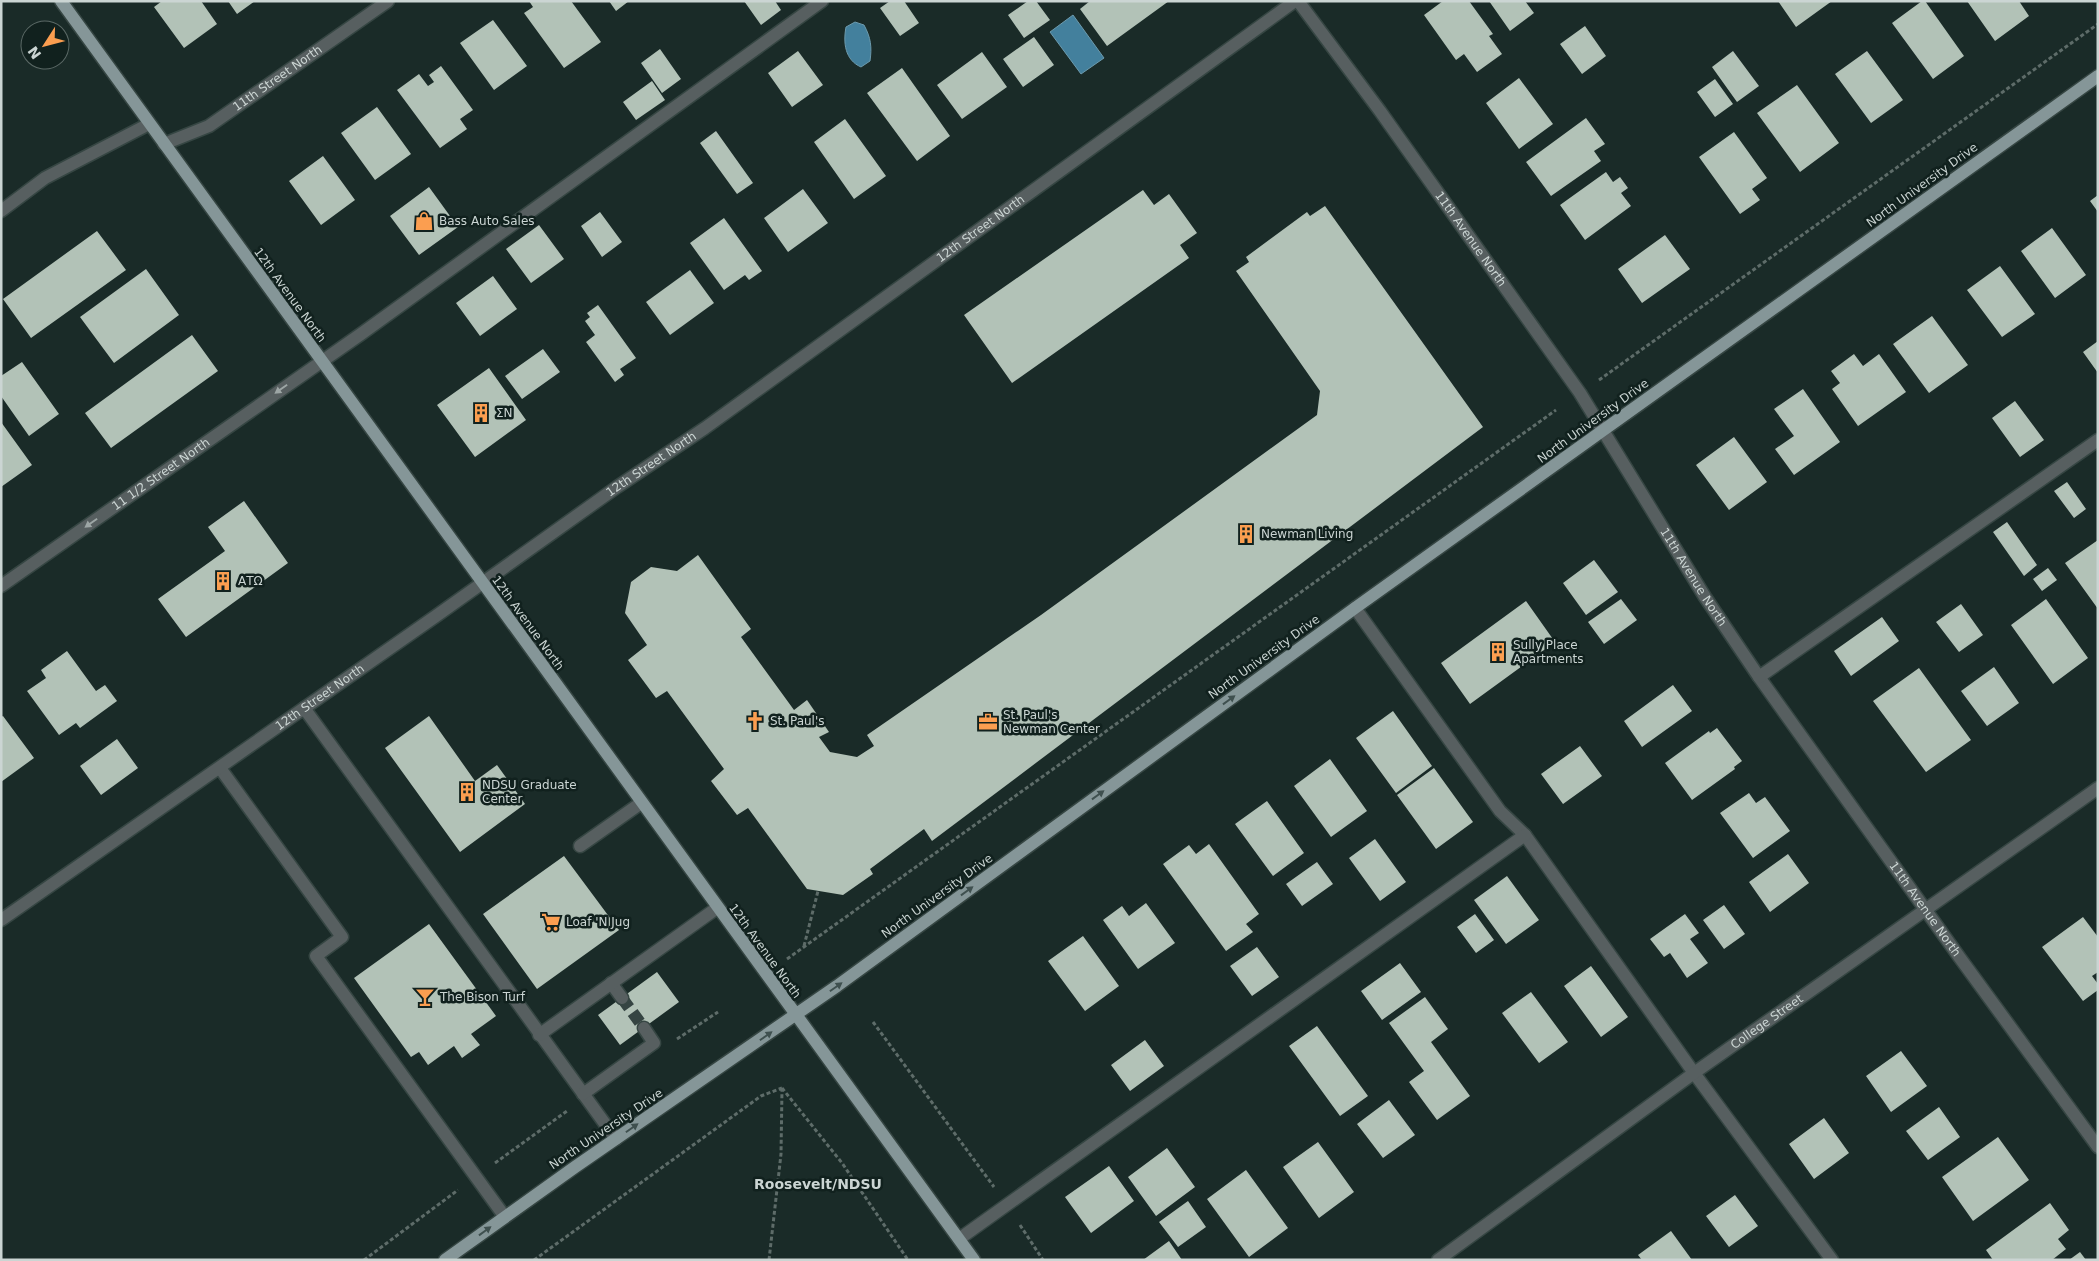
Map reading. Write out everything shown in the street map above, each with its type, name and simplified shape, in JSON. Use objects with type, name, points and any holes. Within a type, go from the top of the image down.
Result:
[{"type":"main road","name":"12th Avenue North","points":[[60,1],[974,1260]]},
{"type":"main road","name":"North University Drive","points":[[445,1260],[796,1015],[1355,608],[2098,76]]},
{"type":"street","name":"11th Street North","points":[[164,144],[209,126],[388,1]]},
{"type":"street","name":"11 1/2 Street North","points":[[1,586],[378,322],[822,1]]},
{"type":"street","name":"11th Avenue North","points":[[1297,1],[1380,111],[1580,392],[1705,597],[1759,677],[1926,910],[2096,1141]]},
{"type":"street","name":"12th Street North","points":[[1,920],[482,584],[617,487],[713,422],[1297,1]]},
{"type":"street","points":[[1,211],[45,178],[149,124]]},
{"type":"street","points":[[1759,677],[2098,440]]},
{"type":"street","points":[[1355,608],[1500,811],[1526,835],[1694,1073],[1832,1260]]},
{"type":"street","points":[[304,708],[616,1139]]},
{"type":"street","points":[[220,768],[342,937],[316,956],[505,1217]]},
{"type":"street","name":"College Street","points":[[1438,1260],[1694,1073],[2098,788]]},
{"type":"street","points":[[580,846],[641,802]]},
{"type":"street","points":[[959,1240],[1526,835]]},
{"type":"street","points":[[540,1035],[717,908]]},
{"type":"street","points":[[611,983],[622,998]]},
{"type":"street","points":[[584,1096],[654,1043],[644,1028]]},
{"type":"path","points":[[1599,380],[2098,24]]},
{"type":"path","points":[[787,960],[1556,410]]},
{"type":"path","points":[[804,947],[818,891]]},
{"type":"path","points":[[668,1044],[718,1012]]},
{"type":"path","points":[[872,1022],[1007,1205],[1043,1260]]},
{"type":"path","points":[[534,1260],[761,1096],[782,1088]]},
{"type":"path","points":[[769,1260],[781,1154],[782,1088]]},
{"type":"path","points":[[782,1088],[842,1164],[908,1260]]},
{"type":"path","points":[[364,1260],[584,1096]]},
{"type":"water","points":[[1073,15],[1104,58],[1081,74],[1050,32]]},
{"type":"water","points":[[855,22],[864,25],[870,43],[870,61],[861,67],[851,60],[845,45],[846,27]]},
{"type":"building","points":[[162,1],[201,1],[217,24],[184,48],[154,7]]},
{"type":"building","points":[[228,1],[255,1],[237,14]]},
{"type":"building","points":[[529,1],[571,1],[601,42],[564,68],[524,13],[533,7]]},
{"type":"building","points":[[609,1],[629,1],[616,11]]},
{"type":"building","points":[[744,1],[775,1],[781,10],[761,25]]},
{"type":"building","points":[[890,1],[904,1],[919,23],[900,36],[880,8]]},
{"type":"building","points":[[1028,1],[1036,1],[1050,20],[1024,38],[1008,15]]},
{"type":"building","points":[[1090,1],[1169,1],[1107,46],[1080,9]]},
{"type":"building","points":[[1443,1],[1469,1],[1493,34],[1489,36],[1502,54],[1477,72],[1464,54],[1456,60],[1424,15]]},
{"type":"building","points":[[1489,1],[1525,1],[1534,13],[1510,31]]},
{"type":"building","points":[[1778,1],[1832,1],[1796,27]]},
{"type":"building","points":[[1922,1],[1925,1],[1964,56],[1933,79],[1892,23]]},
{"type":"building","points":[[1967,1],[2019,1],[2029,16],[1995,41]]},
{"type":"building","points":[[493,20],[527,66],[494,90],[460,43]]},
{"type":"building","points":[[1585,26],[1606,56],[1582,74],[1560,44]]},
{"type":"building","points":[[1034,37],[1054,65],[1023,87],[1003,59]]},
{"type":"building","points":[[660,49],[681,79],[662,93],[641,63]]},
{"type":"building","points":[[798,51],[823,85],[792,107],[768,73]]},
{"type":"building","points":[[1733,51],[1759,86],[1737,102],[1712,67]]},
{"type":"building","points":[[1867,51],[1903,100],[1871,123],[1835,74]]},
{"type":"building","points":[[982,52],[1007,87],[962,119],[937,85]]},
{"type":"building","points":[[441,66],[473,110],[460,119],[467,129],[440,148],[397,90],[419,74],[428,86],[434,82],[429,75]]},
{"type":"building","points":[[902,68],[950,136],[917,161],[867,93]]},
{"type":"building","points":[[1519,78],[1553,124],[1519,149],[1486,103]]},
{"type":"building","points":[[1715,79],[1733,104],[1715,117],[1697,92]]},
{"type":"building","points":[[652,81],[665,100],[636,120],[623,102]]},
{"type":"building","points":[[1797,85],[1839,143],[1800,172],[1757,113]]},
{"type":"building","points":[[377,107],[411,154],[375,180],[341,133]]},
{"type":"building","points":[[1586,118],[1605,144],[1594,151],[1601,161],[1551,196],[1526,162]]},
{"type":"building","points":[[845,119],[886,176],[854,199],[814,142]]},
{"type":"building","points":[[716,131],[753,183],[737,194],[700,143]]},
{"type":"building","points":[[1734,132],[1767,178],[1752,189],[1760,200],[1740,214],[1699,157]]},
{"type":"building","points":[[323,156],[355,200],[321,225],[289,181]]},
{"type":"building","points":[[1606,172],[1613,182],[1620,177],[1628,188],[1621,193],[1631,206],[1585,240],[1560,205]]},
{"type":"building","name":"Bass Auto Sales","points":[[429,187],[458,227],[419,255],[390,216]]},
{"type":"building","points":[[803,189],[828,223],[788,252],[764,218]]},
{"type":"building","points":[[1143,190],[1154,205],[1169,194],[1197,233],[1180,245],[1189,258],[1012,383],[964,315]]},
{"type":"building","points":[[2098,195],[2098,212],[2090,201]]},
{"type":"building","points":[[1325,206],[1483,427],[932,841],[924,829],[870,869],[873,874],[843,895],[807,889],[748,808],[737,815],[711,781],[724,769],[667,691],[656,698],[628,660],[647,645],[625,613],[631,582],[651,567],[677,571],[698,555],[751,629],[741,637],[794,710],[807,700],[829,732],[819,737],[830,752],[857,757],[874,746],[867,735],[1041,615],[1317,415],[1320,391],[1236,271],[1249,262],[1246,257],[1307,212],[1310,216]]},
{"type":"building","points":[[600,212],[622,242],[602,257],[581,226]]},
{"type":"building","points":[[724,218],[762,271],[749,280],[745,275],[724,290],[690,243]]},
{"type":"building","points":[[539,225],[564,259],[531,283],[506,249]]},
{"type":"building","points":[[2052,228],[2086,275],[2055,298],[2021,251]]},
{"type":"building","points":[[97,231],[126,270],[31,338],[3,299]]},
{"type":"building","points":[[1665,235],[1690,269],[1642,303],[1618,269]]},
{"type":"building","points":[[2000,266],[2035,314],[2002,337],[1967,290]]},
{"type":"building","points":[[146,269],[179,315],[114,363],[80,317]]},
{"type":"building","points":[[690,270],[714,303],[670,335],[646,302]]},
{"type":"building","points":[[493,276],[517,309],[480,336],[456,303]]},
{"type":"building","points":[[598,305],[636,358],[620,369],[624,375],[615,382],[586,342],[595,335],[585,321],[590,317],[587,313]]},
{"type":"building","points":[[1932,316],[1968,365],[1929,393],[1893,344]]},
{"type":"building","points":[[192,335],[218,371],[111,448],[85,413]]},
{"type":"building","points":[[2098,341],[2098,373],[2083,352]]},
{"type":"building","points":[[543,349],[560,372],[522,399],[505,376]]},
{"type":"building","points":[[1854,354],[1863,366],[1879,354],[1906,392],[1858,426],[1832,389],[1840,383],[1831,371]]},
{"type":"building","points":[[22,362],[59,414],[29,436],[1,396],[1,376]]},
{"type":"building","name":"ΣΝ","points":[[489,368],[526,420],[475,457],[437,405]]},
{"type":"building","points":[[1803,389],[1840,442],[1794,475],[1775,449],[1794,436],[1774,409]]},
{"type":"building","points":[[2015,401],[2044,440],[2020,457],[1992,418]]},
{"type":"building","points":[[1,422],[32,465],[1,487]]},
{"type":"building","points":[[1734,437],[1767,482],[1729,510],[1696,465]]},
{"type":"building","points":[[2067,482],[2086,509],[2074,518],[2054,491]]},
{"type":"building","name":"ΑΤΩ","points":[[244,501],[288,563],[186,637],[158,599],[225,551],[208,527]]},
{"type":"building","points":[[2007,522],[2037,565],[2024,576],[1993,532]]},
{"type":"building","points":[[2098,540],[2098,609],[2065,563]]},
{"type":"building","points":[[1594,560],[1618,592],[1586,615],[1563,583]]},
{"type":"building","points":[[2048,568],[2057,580],[2042,591],[2033,579]]},
{"type":"building","points":[[1621,599],[1637,620],[1604,644],[1588,622]]},
{"type":"building","points":[[2046,599],[2088,658],[2053,684],[2011,625]]},
{"type":"building","name":"Sully Place Apartments","points":[[1526,601],[1555,642],[1470,704],[1441,663]]},
{"type":"building","points":[[1961,604],[1983,635],[1959,652],[1936,622]]},
{"type":"building","points":[[1882,617],[1899,641],[1851,676],[1834,651]]},
{"type":"building","points":[[67,651],[96,691],[105,685],[117,701],[80,728],[76,723],[59,735],[27,691],[46,678],[41,670]]},
{"type":"building","points":[[1994,667],[2019,703],[1987,726],[1961,691]]},
{"type":"building","points":[[1919,668],[1971,740],[1926,772],[1873,701]]},
{"type":"building","points":[[1673,685],[1692,711],[1642,747],[1624,721]]},
{"type":"building","points":[[1393,711],[1432,766],[1396,793],[1356,738]]},
{"type":"building","points":[[3,716],[34,758],[1,782],[1,717]]},
{"type":"building","name":"NDSU Graduate Center","points":[[429,716],[475,781],[497,765],[525,804],[460,852],[385,748]]},
{"type":"building","points":[[1717,728],[1742,761],[1734,767],[1735,769],[1692,800],[1665,763],[1709,731],[1710,733]]},
{"type":"building","points":[[117,739],[138,768],[101,795],[80,766]]},
{"type":"building","points":[[1580,746],[1602,776],[1563,804],[1541,774]]},
{"type":"building","points":[[1330,759],[1367,811],[1331,837],[1294,786]]},
{"type":"building","points":[[1434,768],[1473,822],[1436,849],[1397,795]]},
{"type":"building","points":[[1749,793],[1756,803],[1765,797],[1790,831],[1753,858],[1720,813]]},
{"type":"building","points":[[1267,801],[1304,853],[1273,876],[1235,824]]},
{"type":"building","points":[[1375,839],[1406,882],[1380,901],[1349,858]]},
{"type":"building","points":[[1209,844],[1259,914],[1246,924],[1253,932],[1226,951],[1163,864],[1189,845],[1196,854]]},
{"type":"building","points":[[1788,854],[1809,883],[1770,912],[1749,882]]},
{"type":"building","name":"Loaf 'N Jug","points":[[564,856],[619,930],[537,989],[483,914]]},
{"type":"building","points":[[1317,862],[1333,884],[1302,906],[1286,884]]},
{"type":"building","points":[[1507,876],[1539,920],[1506,944],[1474,900]]},
{"type":"building","points":[[1146,903],[1175,943],[1138,969],[1103,920],[1122,906],[1129,916]]},
{"type":"building","points":[[1724,905],[1745,934],[1724,949],[1703,920]]},
{"type":"building","points":[[1475,914],[1494,940],[1476,953],[1457,927]]},
{"type":"building","points":[[1685,914],[1699,933],[1690,939],[1708,963],[1687,978],[1670,953],[1664,957],[1650,939]]},
{"type":"building","points":[[2083,917],[2098,937],[2098,972],[2092,976],[2098,984],[2098,990],[2083,1001],[2042,947]]},
{"type":"building","name":"The Bison Turf","points":[[429,924],[496,1016],[471,1034],[480,1045],[462,1058],[454,1046],[428,1065],[419,1052],[411,1057],[354,978]]},
{"type":"building","points":[[1083,936],[1119,986],[1085,1011],[1048,961]]},
{"type":"building","points":[[1257,947],[1279,977],[1252,996],[1230,966]]},
{"type":"building","points":[[1400,963],[1421,992],[1382,1020],[1361,991]]},
{"type":"building","points":[[1591,966],[1628,1017],[1601,1037],[1564,986]]},
{"type":"building","points":[[657,972],[679,1002],[620,1045],[598,1015]]},
{"type":"building","points":[[1531,992],[1568,1042],[1539,1063],[1502,1013]]},
{"type":"building","points":[[1425,997],[1448,1029],[1431,1042],[1470,1096],[1437,1120],[1409,1082],[1424,1071],[1389,1023]]},
{"type":"building","points":[[1317,1026],[1368,1096],[1340,1116],[1289,1046]]},
{"type":"building","points":[[1145,1040],[1164,1066],[1130,1091],[1111,1065]]},
{"type":"building","points":[[1901,1051],[1927,1086],[1891,1112],[1866,1076]]},
{"type":"building","points":[[1389,1100],[1415,1135],[1383,1158],[1357,1124]]},
{"type":"building","points":[[1939,1107],[1960,1137],[1928,1160],[1906,1131]]},
{"type":"building","points":[[1824,1118],[1849,1153],[1814,1179],[1789,1144]]},
{"type":"building","points":[[1998,1137],[2029,1180],[1973,1221],[1942,1177]]},
{"type":"building","points":[[1318,1142],[1354,1192],[1319,1218],[1283,1167]]},
{"type":"building","points":[[1167,1148],[1195,1187],[1156,1216],[1128,1177]]},
{"type":"building","points":[[1109,1166],[1134,1201],[1091,1233],[1065,1197]]},
{"type":"building","points":[[1246,1170],[1288,1228],[1249,1257],[1207,1199]]},
{"type":"building","points":[[1735,1195],[1758,1226],[1729,1247],[1706,1216]]},
{"type":"building","points":[[1188,1201],[1206,1227],[1178,1247],[1159,1222]]},
{"type":"building","points":[[2050,1203],[2069,1230],[2058,1239],[2066,1249],[2052,1260],[1993,1260],[1986,1250]]},
{"type":"building","points":[[1671,1231],[1692,1260],[1642,1260],[1638,1255]]},
{"type":"building","points":[[1169,1241],[1182,1260],[1143,1260]]},
{"type":"building","points":[[2080,1252],[2086,1260],[2069,1260]]},
{"type":"tunnel","points":[[622,998],[644,1028]]},
{"type":"place","name":"Bass Auto Sales","points":[[424,221]]},
{"type":"place","name":"ΣΝ","points":[[481,413]]},
{"type":"place","name":"Newman Living","points":[[1246,534]]},
{"type":"place","name":"ΑΤΩ","points":[[223,581]]},
{"type":"place","name":"Sully Place Apartments","points":[[1498,652]]},
{"type":"place","name":"St. Paul's","points":[[755,721]]},
{"type":"place","name":"St. Paul's Newman Center","points":[[988,722]]},
{"type":"place","name":"NDSU Graduate Center","points":[[467,792]]},
{"type":"place","name":"Loaf 'N Jug","points":[[551,922]]},
{"type":"place","name":"The Bison Turf","points":[[425,997]]},
{"type":"district","name":"Roosevelt/NDSU","points":[[818,1184]]}]
